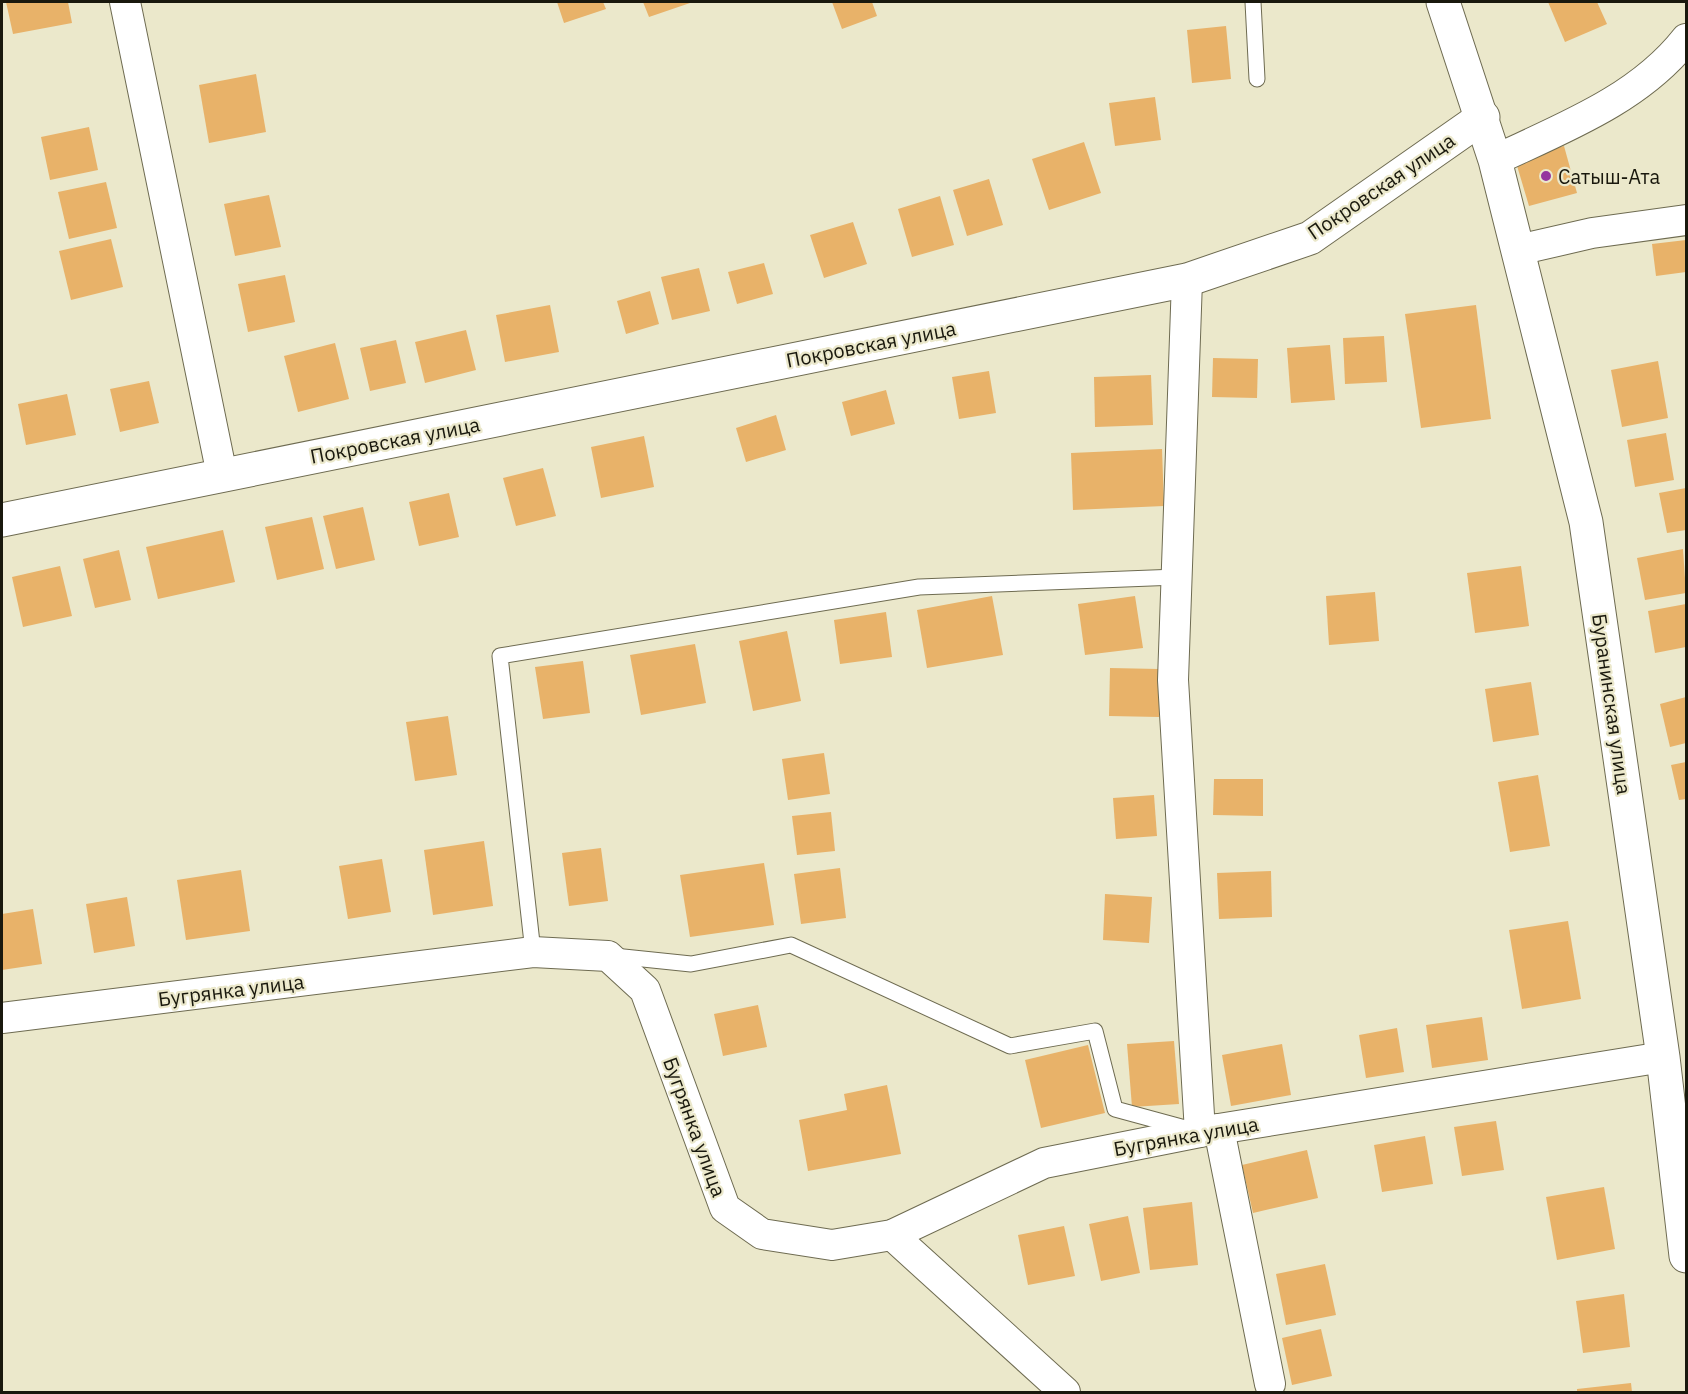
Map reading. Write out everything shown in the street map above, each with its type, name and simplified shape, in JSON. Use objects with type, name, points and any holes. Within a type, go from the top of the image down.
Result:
[{"type":"street","points":[[125,2],[222,475]]},
{"type":"street","name":"Буранинская улица","points":[[1443,2],[1483,117],[1495,160],[1586,522],[1663,1056],[1686,1256]]},
{"type":"street","points":[[1495,160],[1611,104],[1673,56],[1686,39]]},
{"type":"street","name":"Покровская улица","points":[[2,520],[1187,280],[1310,238],[1483,117]]},
{"type":"street","points":[[1518,249],[1592,233],[1686,220]]},
{"type":"street","points":[[1187,280],[1173,680],[1210,1131],[1270,1384]]},
{"type":"street","name":"Бугрянка улица","points":[[2,1018],[533,952],[608,956],[645,990],[725,1208],[762,1234],[832,1245],[892,1235],[1044,1163],[1210,1131],[1663,1056]]},
{"type":"street","points":[[892,1235],[1065,1392]]},
{"type":"lane","points":[[1253,2],[1257,79]]},
{"type":"lane","points":[[533,952],[500,657],[919,587],[1177,577]]},
{"type":"lane","points":[[608,956],[691,964],[791,945],[1010,1046],[1095,1031],[1115,1109],[1210,1131]]},
{"type":"building","points":[[6,2],[68,2],[72,23],[13,34]]},
{"type":"building","points":[[557,2],[603,2],[606,9],[564,23]]},
{"type":"building","points":[[643,2],[693,2],[649,17]]},
{"type":"building","points":[[832,2],[872,2],[877,16],[842,29]]},
{"type":"building","points":[[1548,2],[1597,2],[1607,24],[1565,42]]},
{"type":"building","points":[[1226,26],[1231,79],[1192,83],[1187,30]]},
{"type":"building","points":[[256,74],[266,132],[209,143],[199,85]]},
{"type":"building","points":[[1155,97],[1161,140],[1115,146],[1109,103]]},
{"type":"building","points":[[89,127],[98,170],[50,180],[41,137]]},
{"type":"building","points":[[1084,142],[1101,193],[1049,210],[1032,159]]},
{"type":"building","name":"Сатыш-Ата","points":[[1564,146],[1577,193],[1529,206],[1515,159]]},
{"type":"building","points":[[989,179],[1003,225],[967,236],[953,190]]},
{"type":"building","points":[[106,182],[117,228],[69,239],[58,192]]},
{"type":"building","points":[[269,195],[281,247],[235,256],[224,204]]},
{"type":"building","points":[[940,196],[954,245],[912,257],[898,209]]},
{"type":"building","points":[[853,222],[867,264],[824,278],[810,235]]},
{"type":"building","points":[[111,239],[123,287],[71,300],[59,251]]},
{"type":"building","points":[[1686,240],[1686,272],[1656,276],[1652,244]]},
{"type":"building","points":[[764,263],[773,294],[737,304],[728,272]]},
{"type":"building","points":[[699,268],[710,311],[672,320],[661,277]]},
{"type":"building","points":[[285,275],[295,322],[248,332],[238,284]]},
{"type":"building","points":[[650,291],[659,324],[626,334],[617,301]]},
{"type":"building","points":[[550,305],[559,352],[505,362],[496,315]]},
{"type":"building","points":[[1476,305],[1491,419],[1421,428],[1405,314]]},
{"type":"building","points":[[466,330],[476,370],[425,383],[415,342]]},
{"type":"building","points":[[1384,336],[1387,382],[1345,384],[1343,338]]},
{"type":"building","points":[[396,340],[406,383],[370,391],[360,348]]},
{"type":"building","points":[[335,343],[349,399],[298,412],[284,356]]},
{"type":"building","points":[[1330,345],[1335,400],[1291,403],[1287,348]]},
{"type":"building","points":[[1213,358],[1258,359],[1257,398],[1212,397]]},
{"type":"building","points":[[1658,361],[1668,418],[1622,427],[1611,370]]},
{"type":"building","points":[[989,371],[996,413],[959,419],[952,377]]},
{"type":"building","points":[[1151,375],[1153,425],[1095,427],[1094,377]]},
{"type":"building","points":[[149,381],[159,423],[120,432],[110,389]]},
{"type":"building","points":[[886,390],[895,424],[851,436],[842,402]]},
{"type":"building","points":[[67,394],[76,435],[26,445],[18,404]]},
{"type":"building","points":[[776,415],[786,450],[746,462],[736,428]]},
{"type":"building","points":[[1666,433],[1674,480],[1635,487],[1627,440]]},
{"type":"building","points":[[644,436],[654,487],[601,498],[591,447]]},
{"type":"building","points":[[1162,449],[1164,506],[1073,510],[1071,453]]},
{"type":"building","points":[[543,468],[556,516],[516,526],[503,478]]},
{"type":"building","points":[[1686,488],[1686,530],[1667,533],[1659,493]]},
{"type":"building","points":[[449,493],[459,537],[419,546],[409,502]]},
{"type":"building","points":[[363,507],[375,560],[336,569],[323,516]]},
{"type":"building","points":[[312,517],[324,569],[277,580],[265,527]]},
{"type":"building","points":[[223,530],[235,582],[158,599],[146,547]]},
{"type":"building","points":[[1683,549],[1686,593],[1645,600],[1637,558]]},
{"type":"building","points":[[119,550],[131,600],[95,608],[83,559]]},
{"type":"building","points":[[60,566],[72,616],[23,627],[12,577]]},
{"type":"building","points":[[1521,566],[1529,626],[1475,633],[1467,573]]},
{"type":"building","points":[[1375,592],[1379,641],[1329,645],[1326,596]]},
{"type":"building","points":[[992,596],[1003,655],[927,668],[917,610]]},
{"type":"building","points":[[1135,596],[1143,648],[1085,655],[1078,604]]},
{"type":"building","points":[[1686,604],[1686,647],[1655,653],[1648,611]]},
{"type":"building","points":[[886,612],[892,657],[840,664],[834,620]]},
{"type":"building","points":[[787,631],[801,701],[753,711],[739,641]]},
{"type":"building","points":[[695,644],[706,703],[641,715],[630,655]]},
{"type":"building","points":[[583,661],[590,713],[543,719],[535,667]]},
{"type":"building","points":[[1110,668],[1159,669],[1159,717],[1109,716]]},
{"type":"building","points":[[1531,682],[1539,735],[1493,742],[1485,689]]},
{"type":"building","points":[[1686,697],[1686,743],[1670,747],[1660,704]]},
{"type":"building","points":[[448,716],[457,775],[415,781],[406,722]]},
{"type":"building","points":[[824,753],[830,794],[788,800],[782,759]]},
{"type":"building","points":[[1686,762],[1686,799],[1679,800],[1671,765]]},
{"type":"building","points":[[1538,775],[1550,846],[1510,852],[1498,782]]},
{"type":"building","points":[[1214,779],[1263,779],[1263,816],[1213,815]]},
{"type":"building","points":[[1154,795],[1157,836],[1116,839],[1113,798]]},
{"type":"building","points":[[831,812],[835,851],[797,855],[792,816]]},
{"type":"building","points":[[484,841],[493,906],[433,915],[424,850]]},
{"type":"building","points":[[601,848],[608,901],[569,906],[562,853]]},
{"type":"building","points":[[382,859],[391,912],[348,919],[339,866]]},
{"type":"building","points":[[764,863],[774,925],[690,937],[680,875]]},
{"type":"building","points":[[840,868],[846,918],[801,924],[794,874]]},
{"type":"building","points":[[241,870],[250,931],[186,940],[177,880]]},
{"type":"building","points":[[1271,871],[1272,917],[1219,919],[1217,873]]},
{"type":"building","points":[[1105,894],[1152,897],[1149,943],[1103,940]]},
{"type":"building","points":[[127,897],[135,946],[94,953],[86,904]]},
{"type":"building","points":[[33,909],[42,964],[2,970],[2,914]]},
{"type":"building","points":[[1568,921],[1581,999],[1522,1009],[1509,930]]},
{"type":"building","points":[[758,1005],[767,1047],[723,1056],[714,1014]]},
{"type":"building","points":[[1482,1017],[1488,1060],[1432,1068],[1426,1025]]},
{"type":"building","points":[[1397,1028],[1404,1072],[1366,1078],[1359,1035]]},
{"type":"building","points":[[1174,1041],[1179,1104],[1132,1107],[1127,1044]]},
{"type":"building","points":[[1282,1044],[1291,1095],[1231,1106],[1222,1055]]},
{"type":"building","points":[[1088,1045],[1105,1113],[1041,1128],[1025,1060]]},
{"type":"building","points":[[887,1085],[901,1154],[808,1171],[799,1120],[847,1110],[844,1094]]},
{"type":"building","points":[[1496,1121],[1504,1170],[1462,1176],[1454,1127]]},
{"type":"building","points":[[1425,1136],[1433,1184],[1382,1192],[1374,1145]]},
{"type":"building","points":[[1307,1150],[1318,1198],[1253,1213],[1242,1165]]},
{"type":"building","points":[[1604,1187],[1615,1249],[1557,1260],[1546,1197]]},
{"type":"building","points":[[1192,1202],[1198,1265],[1150,1270],[1143,1208]]},
{"type":"building","points":[[1128,1216],[1140,1273],[1101,1281],[1089,1224]]},
{"type":"building","points":[[1064,1226],[1075,1276],[1028,1285],[1018,1235]]},
{"type":"building","points":[[1325,1264],[1336,1315],[1286,1325],[1276,1274]]},
{"type":"building","points":[[1624,1294],[1630,1347],[1583,1353],[1576,1301]]},
{"type":"building","points":[[1321,1329],[1332,1376],[1292,1385],[1282,1338]]},
{"type":"building","points":[[1631,1383],[1632,1392],[1577,1392],[1577,1389]]},
{"type":"place","name":"Сатыш-Ата","points":[[1546,176]]}]
